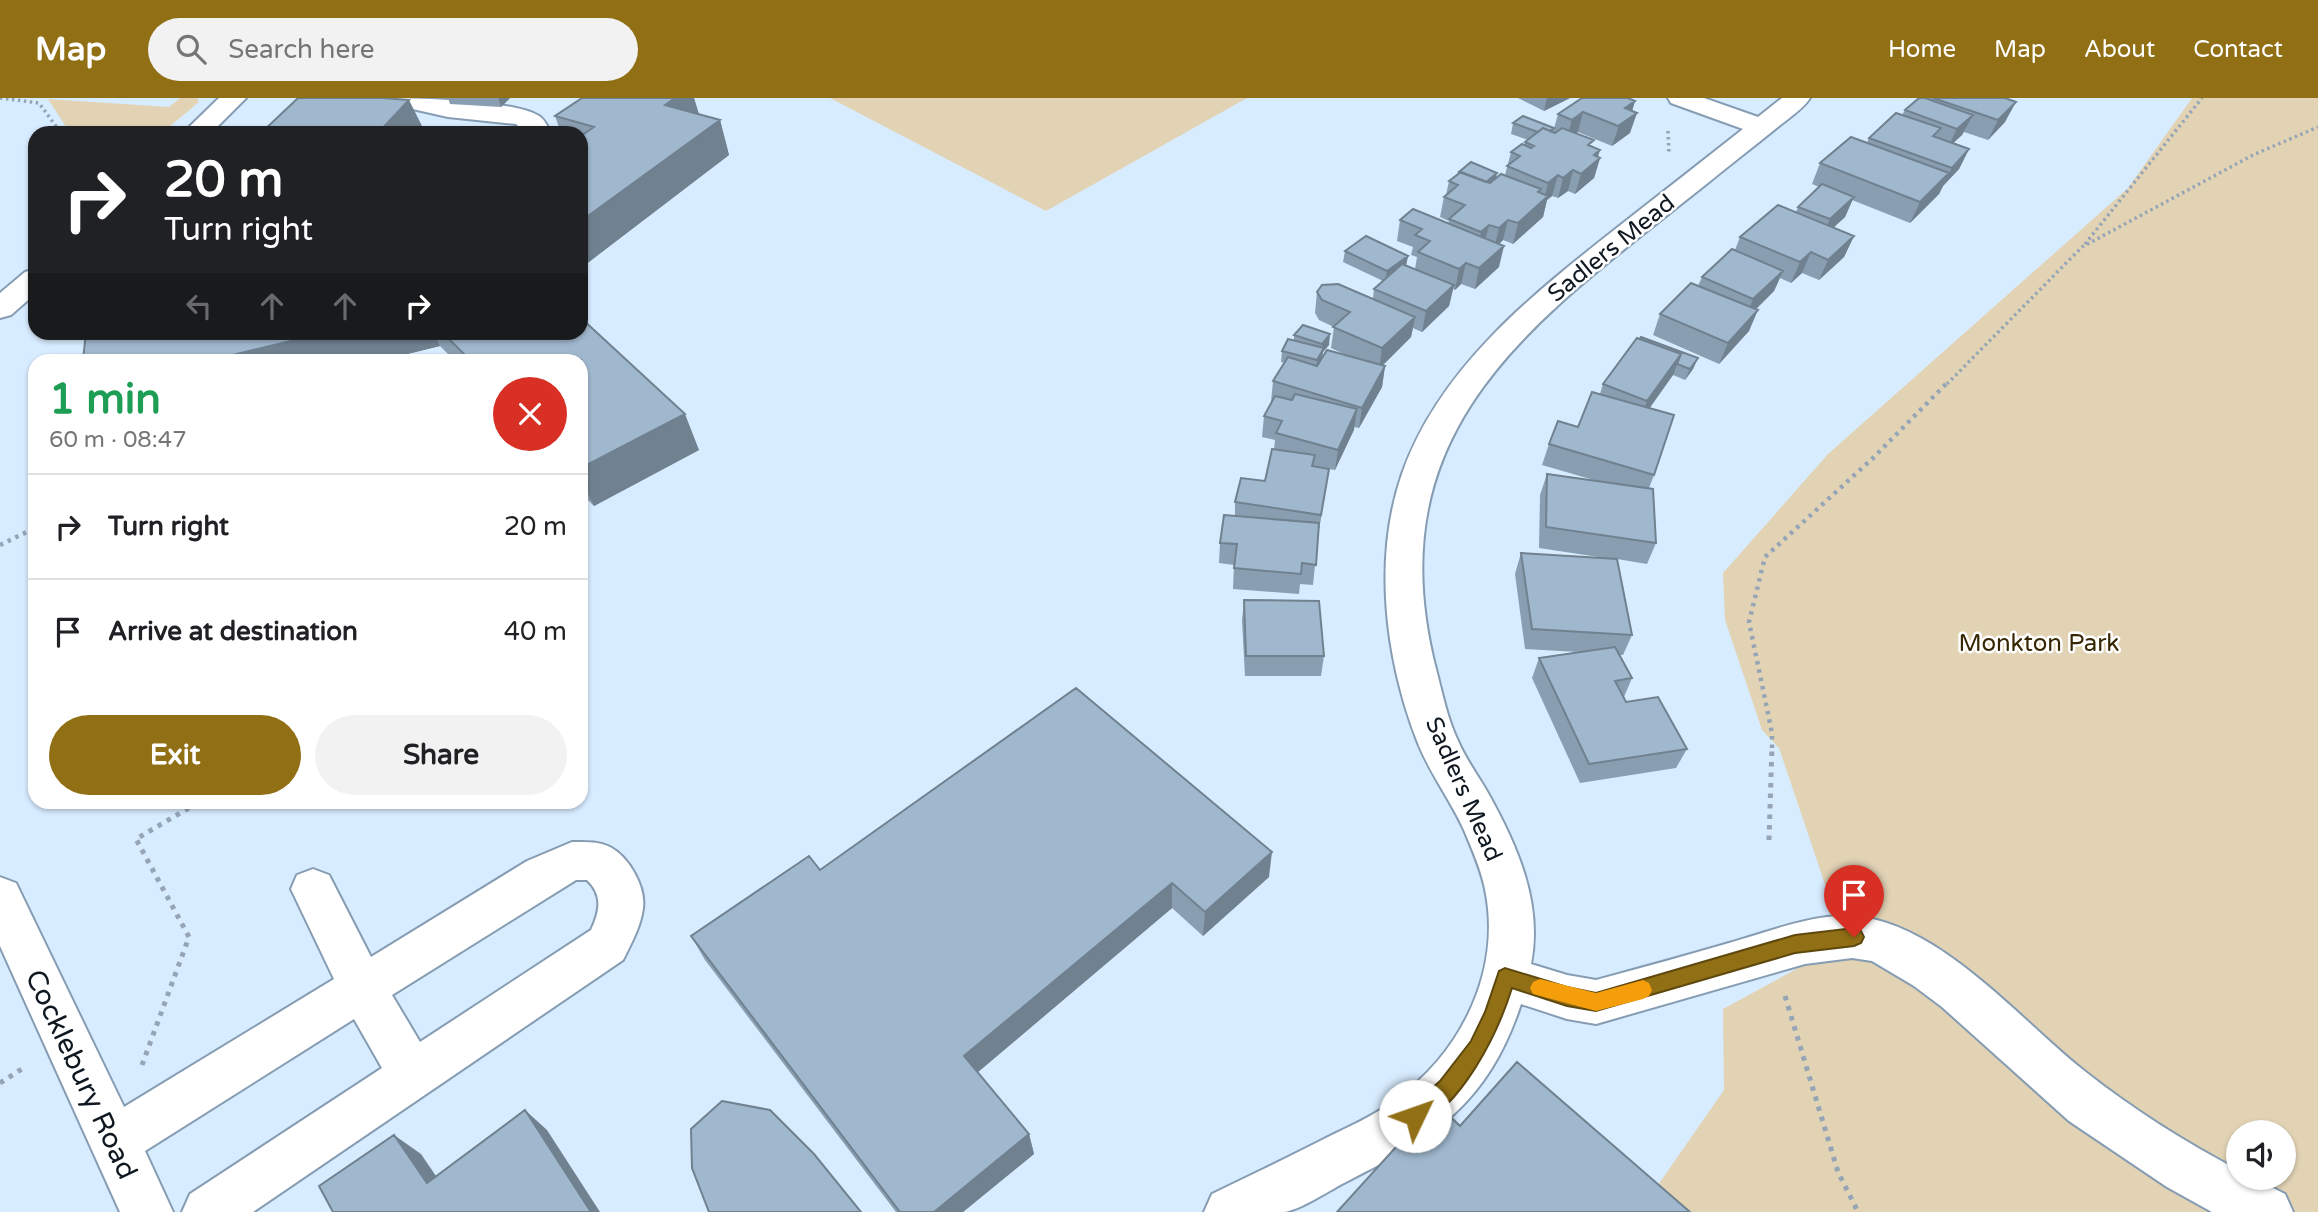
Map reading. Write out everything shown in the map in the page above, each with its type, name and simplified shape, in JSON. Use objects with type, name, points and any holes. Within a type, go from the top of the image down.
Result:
[{"type":"street","points":[[204,126],[234,98]]},
{"type":"street","points":[[395,98],[448,109],[518,106],[534,126]]},
{"type":"street","name":"Sadlers Mead","points":[[1230,1212],[1297,1181],[1415,1116],[1448,1088],[1478,1048],[1494,1013],[1505,977],[1511,942],[1507,889],[1483,825],[1432,727],[1409,640],[1401,572],[1407,520],[1419,473],[1437,431],[1478,368],[1517,326],[1557,290],[1798,98]]},
{"type":"street","points":[[1674,108],[1761,127]]},
{"type":"street","points":[[0,309],[28,284]]},
{"type":"street","points":[[114,1142],[543,875],[572,861],[596,861],[612,874],[622,892],[620,919],[607,945],[208,1212]]},
{"type":"street","points":[[313,889],[362,988],[412,1074]]},
{"type":"street","name":"Cocklebury Road","points":[[5,922],[147,1212]]},
{"type":"street","points":[[1505,977],[1567,997],[1596,1002],[1795,944],[1854,937],[1891,947],[1908,956],[1968,1001],[2056,1079],[2107,1119],[2196,1177],[2267,1212]]},
{"type":"path","points":[[0,98],[34,100],[41,105],[56,126]]},
{"type":"path","points":[[1769,839],[1772,733],[1749,622],[1765,557],[1873,458],[2082,247],[2202,98]]},
{"type":"path","points":[[1669,200],[1674,108]]},
{"type":"path","points":[[2082,247],[2253,155],[2318,127]]},
{"type":"path","points":[[0,545],[28,531]]},
{"type":"path","points":[[114,1142],[188,937],[136,839],[187,809]]},
{"type":"path","points":[[1776,951],[1793,1028],[1838,1172],[1858,1212]]},
{"type":"green space","points":[[180,98],[197,98],[199,102],[170,126],[65,126],[48,99],[169,107]]},
{"type":"green space","points":[[830,98],[1247,98],[1046,211]]},
{"type":"green space","name":"Monkton Park","points":[[2192,98],[2318,98],[2318,1212],[1687,1212],[1658,1185],[1724,1090],[1723,1009],[1811,961],[1833,908],[1779,748],[1762,730],[1725,620],[1723,573],[1828,454],[2128,188]]},
{"type":"building","points":[[298,98],[409,100],[385,126],[268,126]]},
{"type":"building","points":[[582,98],[675,98],[665,105],[720,120],[588,216],[588,131],[594,127],[555,116]]},
{"type":"building","points":[[1582,98],[1628,98],[1635,101],[1625,108],[1637,113],[1618,126],[1583,112],[1572,120],[1558,114]]},
{"type":"building","points":[[1919,98],[1973,115],[1957,129],[1905,110]]},
{"type":"building","points":[[1933,98],[2005,98],[2016,102],[1998,120]]},
{"type":"building","points":[[1896,113],[1941,128],[1933,136],[1969,149],[1952,168],[1869,138]]},
{"type":"building","points":[[1523,116],[1554,128],[1550,131],[1543,128],[1538,132],[1513,123]]},
{"type":"building","points":[[1543,128],[1555,133],[1562,128],[1594,140],[1588,145],[1600,150],[1594,155],[1600,158],[1581,174],[1573,170],[1563,178],[1558,175],[1548,183],[1507,166],[1520,156],[1511,152],[1522,144],[1531,148],[1534,146],[1525,142]]},
{"type":"building","points":[[1851,137],[1949,173],[1920,202],[1820,163]]},
{"type":"building","points":[[1471,162],[1497,173],[1486,182],[1459,172]]},
{"type":"building","points":[[1461,172],[1490,183],[1501,174],[1541,189],[1538,192],[1548,196],[1518,223],[1508,220],[1499,228],[1489,225],[1481,232],[1449,219],[1465,205],[1444,197],[1458,185],[1449,181]]},
{"type":"building","points":[[1822,184],[1854,197],[1830,219],[1798,207]]},
{"type":"building","points":[[1778,205],[1854,236],[1828,260],[1811,252],[1800,262],[1740,237]]},
{"type":"building","points":[[1413,209],[1504,246],[1479,268],[1466,263],[1459,269],[1418,252],[1430,241],[1415,235],[1422,229],[1400,220]]},
{"type":"building","points":[[1366,236],[1408,256],[1387,271],[1345,251]]},
{"type":"building","points":[[1732,249],[1783,271],[1753,299],[1702,277]]},
{"type":"building","points":[[1402,264],[1454,285],[1426,311],[1374,289]]},
{"type":"building","points":[[1691,283],[1758,310],[1728,343],[1660,314]]},
{"type":"building","points":[[1338,284],[1415,317],[1382,348],[1333,327],[1350,312],[1322,300],[1317,292],[1322,285]]},
{"type":"building","points":[[588,324],[685,414],[588,464],[588,354],[464,354],[450,340],[588,340]]},
{"type":"building","points":[[1303,325],[1330,334],[1322,344],[1294,335]]},
{"type":"building","points":[[1641,337],[1698,358],[1690,369],[1677,364],[1681,354],[1640,339]]},
{"type":"building","points":[[1637,338],[1681,354],[1647,401],[1603,384]]},
{"type":"building","points":[[1288,339],[1324,348],[1317,360],[1282,351]]},
{"type":"building","points":[[85,340],[295,340],[237,354],[84,354]]},
{"type":"building","points":[[1327,350],[1385,366],[1362,408],[1273,381],[1288,357],[1317,366]]},
{"type":"building","points":[[1592,392],[1674,415],[1654,475],[1549,444],[1558,421],[1578,427]]},
{"type":"building","points":[[1295,394],[1357,409],[1338,450],[1276,433],[1282,421],[1264,416],[1275,396],[1292,400]]},
{"type":"building","points":[[1272,449],[1315,455],[1312,466],[1329,469],[1321,515],[1235,502],[1241,478],[1265,481]]},
{"type":"building","points":[[1547,474],[1653,489],[1656,543],[1546,527]]},
{"type":"building","points":[[1224,515],[1319,523],[1316,565],[1302,563],[1301,574],[1234,568],[1237,544],[1220,543]]},
{"type":"building","points":[[1521,553],[1617,559],[1632,635],[1532,629]]},
{"type":"building","points":[[1244,600],[1319,601],[1324,656],[1246,656]]},
{"type":"building","points":[[1615,647],[1632,678],[1615,681],[1626,702],[1658,697],[1687,749],[1589,764],[1539,658]]},
{"type":"building","points":[[1076,688],[1272,852],[1205,912],[1172,883],[964,1056],[1029,1134],[934,1212],[900,1212],[691,936],[809,856],[820,870]]},
{"type":"building","points":[[1517,1062],[1690,1212],[1337,1212],[1436,1103],[1460,1126]]},
{"type":"building","points":[[722,1101],[770,1110],[814,1154],[861,1212],[709,1212],[692,1168],[691,1129]]},
{"type":"building","points":[[525,1110],[591,1212],[333,1212],[319,1186],[394,1135],[427,1183]]},
{"type":"slow traffic","points":[[1540,988],[1567,997],[1596,1002],[1643,990]]},
{"type":"route","points":[[1415,1116],[1448,1088],[1478,1048],[1494,1013],[1505,977],[1567,997],[1596,1002],[1795,944],[1854,937]]}]
